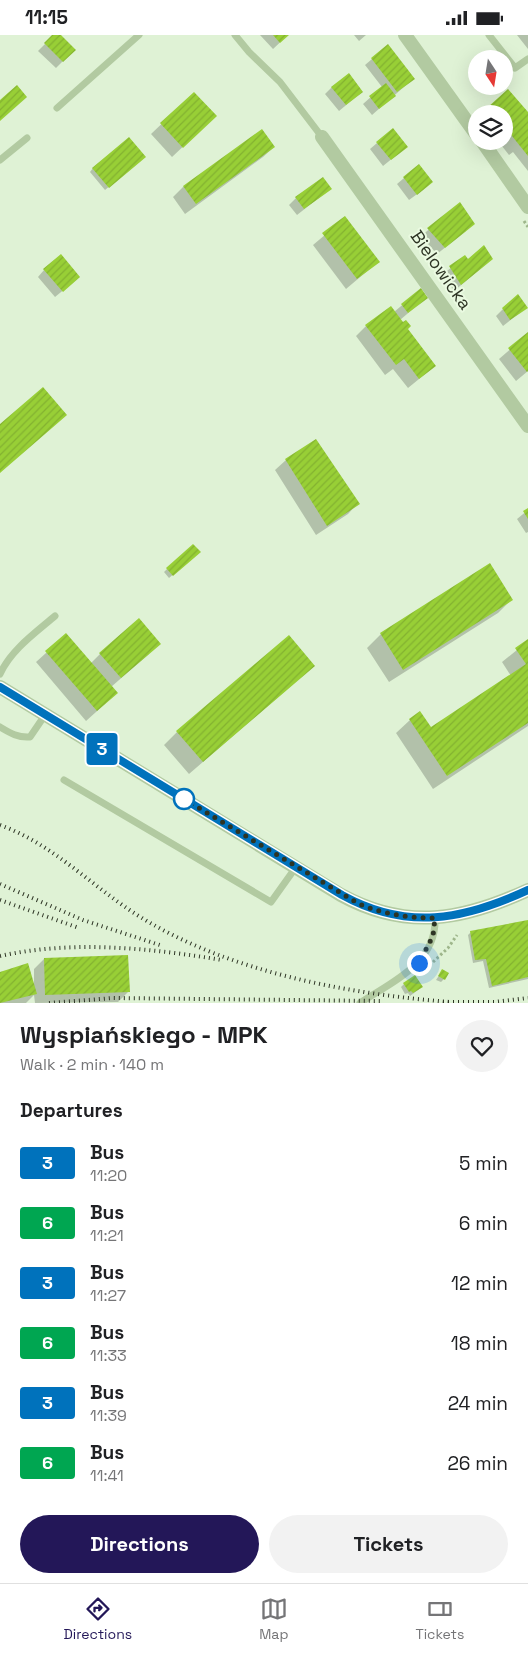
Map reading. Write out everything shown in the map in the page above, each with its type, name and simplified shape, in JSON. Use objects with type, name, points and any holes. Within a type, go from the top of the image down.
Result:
[{"type":"street","points":[[406,35],[468,123]]},
{"type":"street","name":"Bielowicka","points":[[322,137],[528,426]]},
{"type":"street","points":[[488,150],[528,207]]},
{"type":"street","points":[[0,687],[350,900],[377,912],[417,918],[435,918],[478,909],[528,889]]},
{"type":"lane","points":[[57,108],[139,35]]},
{"type":"lane","points":[[235,35],[249,52],[280,82],[322,137]]},
{"type":"lane","points":[[489,35],[515,68],[528,59]]},
{"type":"lane","points":[[0,160],[27,138]]},
{"type":"lane","points":[[0,674],[5,663],[19,648],[55,616]]},
{"type":"lane","points":[[0,727],[22,738],[30,737],[44,715]]},
{"type":"lane","points":[[64,780],[271,902],[296,867]]},
{"type":"lane","points":[[360,1003],[419,963],[433,936],[435,918]]},
{"type":"building","points":[[52,35],[61,35],[76,50],[63,62],[44,43]]},
{"type":"building","points":[[273,35],[289,35],[280,43]]},
{"type":"building","points":[[388,44],[415,79],[397,92],[371,58]]},
{"type":"building","points":[[349,73],[363,92],[346,105],[331,87]]},
{"type":"building","points":[[386,83],[396,96],[379,109],[369,96]]},
{"type":"building","points":[[17,85],[27,97],[0,121],[0,100]]},
{"type":"building","points":[[194,92],[217,116],[183,148],[160,123]]},
{"type":"building","points":[[501,95],[513,95],[528,112],[528,156],[513,137],[513,105],[490,105]]},
{"type":"building","points":[[393,128],[408,147],[391,160],[376,142]]},
{"type":"building","points":[[262,129],[275,147],[196,204],[183,186]]},
{"type":"building","points":[[129,137],[146,157],[109,188],[92,168]]},
{"type":"building","points":[[419,164],[433,182],[417,195],[403,177]]},
{"type":"building","points":[[323,177],[332,189],[304,209],[295,197]]},
{"type":"building","points":[[460,202],[475,224],[445,248],[427,228]]},
{"type":"building","points":[[345,216],[380,262],[357,279],[322,233]]},
{"type":"building","points":[[484,245],[493,259],[461,285],[449,266],[465,255],[468,259]]},
{"type":"building","points":[[61,254],[80,277],[63,292],[43,269]]},
{"type":"building","points":[[421,288],[428,298],[408,313],[401,304]]},
{"type":"building","points":[[518,294],[528,308],[510,320],[502,308]]},
{"type":"building","points":[[391,306],[403,322],[406,320],[411,326],[408,329],[436,366],[419,379],[404,359],[396,365],[365,325]]},
{"type":"building","points":[[528,332],[528,371],[527,372],[508,348]]},
{"type":"building","points":[[43,387],[67,415],[0,473],[0,424]]},
{"type":"building","points":[[316,439],[360,504],[327,526],[285,459]]},
{"type":"building","points":[[528,508],[528,519],[523,511]]},
{"type":"building","points":[[193,544],[201,552],[173,576],[166,568]]},
{"type":"building","points":[[490,563],[513,600],[403,670],[380,633]]},
{"type":"building","points":[[139,618],[161,644],[121,678],[99,653]]},
{"type":"building","points":[[66,633],[118,693],[97,711],[45,651]]},
{"type":"building","points":[[289,635],[315,666],[203,762],[176,731]]},
{"type":"building","points":[[528,639],[528,723],[447,776],[409,719],[420,711],[431,727],[526,664],[515,648]]},
{"type":"building","points":[[528,920],[528,977],[492,986],[486,959],[475,960],[470,931]]},
{"type":"building","points":[[128,955],[130,992],[45,995],[44,958]]},
{"type":"building","points":[[28,963],[37,994],[0,1003],[0,972]]},
{"type":"building","points":[[442,969],[449,973],[445,980],[438,976]]},
{"type":"building","points":[[415,975],[423,987],[413,993],[409,992],[403,983]]},
{"type":"railway","points":[[0,825],[20,834],[56,855],[142,918],[176,937],[213,953],[251,966],[331,986],[371,993],[450,1002]]},
{"type":"railway","points":[[0,884],[83,920],[163,946]]},
{"type":"railway","points":[[0,900],[79,928]]},
{"type":"railway","points":[[0,956],[55,948],[111,947],[167,952],[222,960]]},
{"type":"railway","points":[[49,1003],[113,998],[381,1001]]},
{"type":"railway","points":[[443,1002],[494,1002],[528,998]]},
{"type":"bus line","name":"3","points":[[0,687],[342,895],[377,912],[417,918],[457,915],[502,902],[528,890]]},
{"type":"route","points":[[184,799],[326,886],[359,904],[377,912],[417,918],[435,918],[436,927],[429,948],[419,963]]}]
